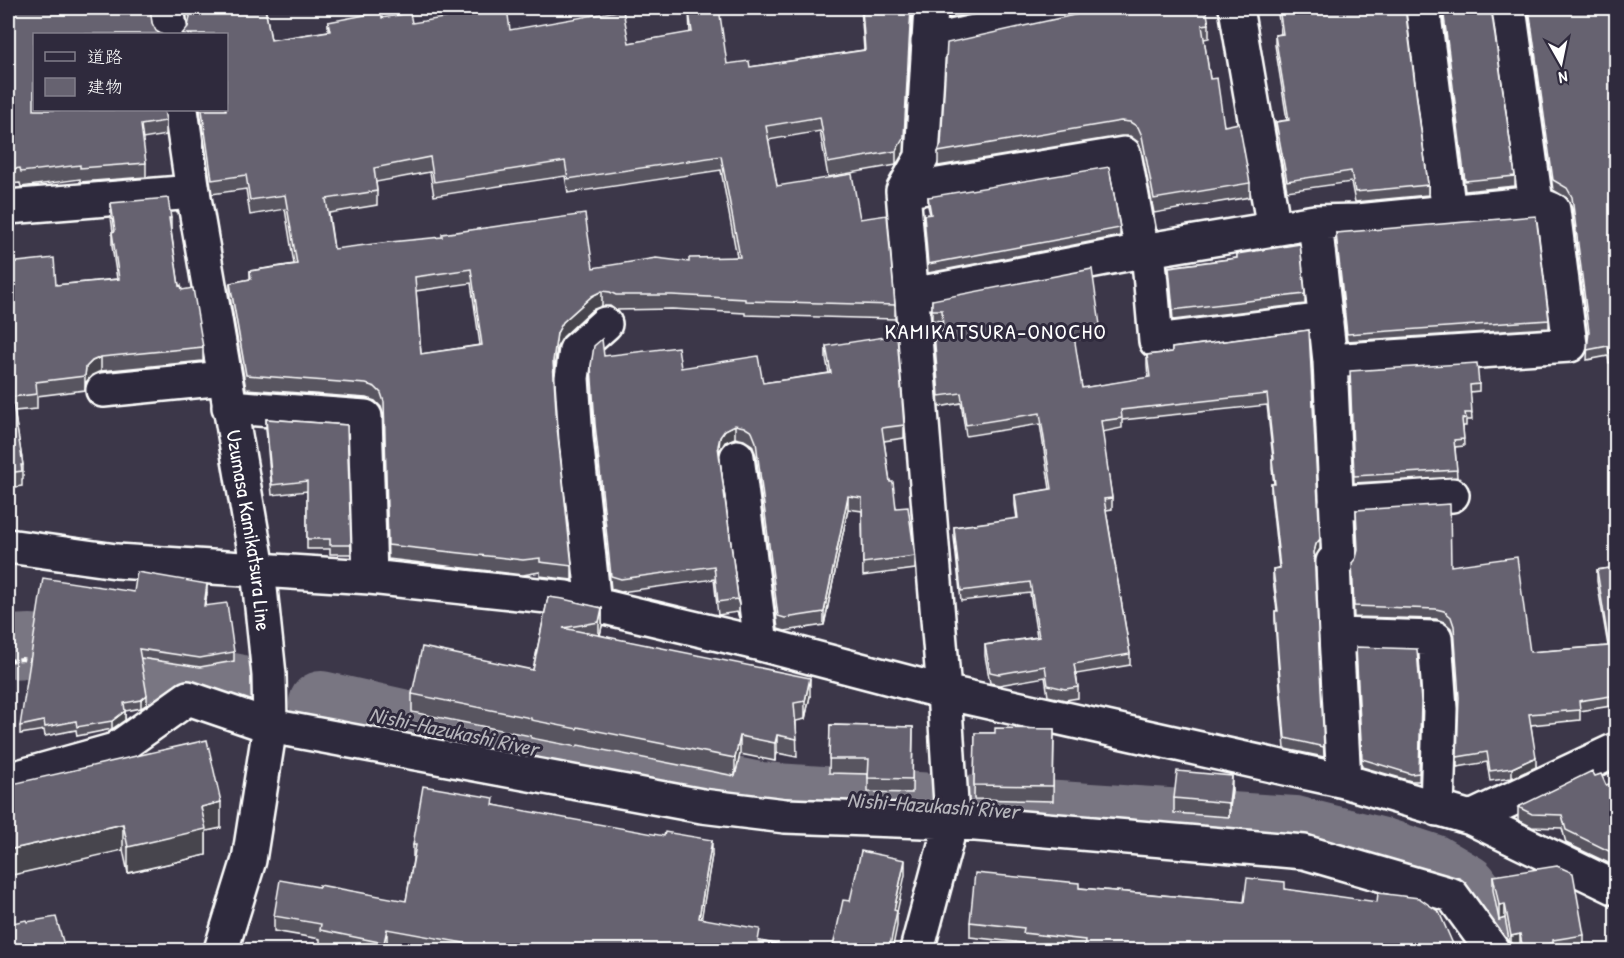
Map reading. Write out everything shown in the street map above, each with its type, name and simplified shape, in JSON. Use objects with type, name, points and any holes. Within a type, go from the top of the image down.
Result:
[{"type":"street","points":[[167,8],[171,33]]},
{"type":"street","points":[[917,951],[952,821],[944,692],[903,191],[922,157],[931,8]]},
{"type":"street","points":[[1236,8],[1274,229]]},
{"type":"street","points":[[1423,8],[1449,213]]},
{"type":"street","points":[[1509,8],[1536,203]]},
{"type":"street","points":[[928,42],[1079,9]]},
{"type":"street","name":"Uzumasa Kamikatsura Line","points":[[181,111],[192,192],[258,569],[269,675],[270,726],[249,860],[221,951]]},
{"type":"street","points":[[903,191],[1124,154],[1145,250],[1156,341],[1326,320]]},
{"type":"street","points":[[8,207],[192,192]]},
{"type":"street","points":[[912,295],[1145,250],[1315,222],[1358,221],[1536,203],[1553,210],[1570,345],[1330,361]]},
{"type":"street","points":[[1315,222],[1330,361],[1339,561],[1333,562],[1344,781]]},
{"type":"street","points":[[594,605],[576,439],[572,378],[576,350],[605,324]]},
{"type":"street","points":[[103,390],[227,393],[365,417],[370,577]]},
{"type":"street","points":[[737,457],[761,644]]},
{"type":"street","points":[[1336,502],[1452,495]]},
{"type":"street","points":[[8,546],[116,561],[370,577],[566,598],[761,644],[944,692],[1344,781],[1471,818],[1617,888]]},
{"type":"street","points":[[1336,635],[1435,638],[1440,709],[1437,809]]},
{"type":"street","points":[[8,780],[115,750],[188,698],[270,726],[702,806],[785,816],[952,821],[1304,852],[1452,895],[1492,951]]},
{"type":"street","points":[[1471,818],[1617,750]]},
{"type":"path","points":[[8,661],[22,659],[42,662]]},
{"type":"building","points":[[8,8],[150,8],[152,23],[159,33],[33,33],[33,111],[164,111],[166,121],[141,125],[146,163],[80,168],[80,165],[21,172],[20,168],[8,170]]},
{"type":"building","points":[[188,8],[265,8],[271,40],[330,31],[328,22],[381,12],[382,18],[410,13],[412,23],[507,8],[510,30],[623,10],[629,43],[692,32],[689,12],[719,8],[727,64],[749,61],[750,67],[865,50],[862,8],[911,8],[904,137],[896,151],[828,163],[820,117],[766,126],[777,186],[852,174],[860,219],[887,215],[895,305],[745,301],[745,299],[672,295],[616,295],[602,291],[592,296],[563,322],[557,333],[553,361],[557,427],[572,566],[540,562],[540,558],[523,560],[388,545],[384,402],[381,393],[375,387],[366,384],[246,375],[230,283],[251,279],[250,271],[297,264],[285,195],[250,200],[246,175],[212,180],[202,111],[228,111],[228,33],[183,33],[188,27],[190,17]],"holes":[[[721,156],[740,257],[689,258],[689,262],[656,258],[593,268],[585,214],[442,234],[442,237],[334,249],[326,199],[377,191],[374,168],[430,157],[434,182],[565,161],[568,179]],[[471,269],[482,345],[421,354],[415,277]]]},
{"type":"building","points":[[1092,8],[1206,8],[1209,24],[1202,25],[1210,79],[1217,78],[1224,126],[1239,123],[1250,183],[1154,199],[1142,136],[1138,127],[1130,122],[1121,121],[938,152],[941,144],[947,43],[1083,13]]},
{"type":"building","points":[[1279,8],[1405,8],[1428,185],[1355,192],[1351,171],[1287,181],[1276,122],[1289,120],[1275,35],[1283,34]]},
{"type":"building","points":[[1443,8],[1491,8],[1515,176],[1465,181]]},
{"type":"building","points":[[1529,8],[1617,8],[1617,352],[1609,353],[1608,346],[1587,350],[1589,332],[1572,197],[1567,188],[1553,180]]},
{"type":"building","points":[[1109,167],[1120,228],[928,264],[924,215],[931,214],[928,197]]},
{"type":"building","points":[[168,198],[179,286],[181,285],[182,290],[193,288],[203,347],[101,357],[86,367],[85,376],[36,382],[37,394],[12,397],[23,465],[21,465],[22,471],[8,473],[8,263],[54,258],[56,285],[119,279],[112,232],[115,231],[111,203]]},
{"type":"building","points":[[1536,216],[1549,320],[1347,334],[1336,233]]},
{"type":"building","points":[[1300,244],[1305,294],[1173,310],[1169,267],[1237,258],[1237,254]]},
{"type":"building","points":[[1092,269],[1100,325],[1073,329],[1082,388],[1150,377],[1147,355],[1172,352],[1172,348],[1309,330],[1320,539],[1314,552],[1324,747],[1285,738],[1275,611],[1278,611],[1273,569],[1280,568],[1271,484],[1275,484],[1272,459],[1274,459],[1267,394],[1121,410],[1122,418],[1101,421],[1112,498],[1104,499],[1130,654],[1074,664],[1078,687],[1065,689],[1048,685],[1045,666],[999,674],[990,672],[985,645],[1039,637],[1030,582],[961,591],[954,527],[1018,518],[1015,495],[1052,489],[1040,413],[966,425],[961,393],[939,396],[934,332],[943,331],[942,310],[932,310],[932,300]]},
{"type":"building","points":[[897,335],[904,425],[882,428],[896,508],[908,507],[915,556],[863,563],[862,498],[848,496],[824,612],[785,618],[778,616],[756,442],[752,432],[735,425],[725,430],[718,446],[739,605],[737,599],[718,602],[714,566],[621,579],[611,576],[591,366],[594,346],[602,339],[604,356],[678,347],[681,368],[758,356],[763,383],[831,373],[826,346]]},
{"type":"building","points":[[1477,363],[1479,384],[1470,385],[1472,413],[1465,413],[1466,418],[1462,419],[1464,439],[1454,440],[1457,470],[1354,476],[1350,371]]},
{"type":"building","points":[[266,419],[347,425],[351,545],[330,545],[330,539],[307,539],[307,481],[272,485]]},
{"type":"building","points":[[1450,504],[1451,566],[1517,557],[1530,652],[1609,646],[1597,570],[1617,567],[1617,695],[1579,701],[1580,710],[1529,714],[1536,757],[1512,768],[1490,771],[1487,752],[1457,757],[1459,697],[1454,626],[1451,617],[1444,611],[1436,609],[1354,606],[1352,563],[1358,550],[1356,510]]},
{"type":"building","points":[[137,572],[207,584],[204,606],[227,603],[234,652],[200,658],[139,649],[147,695],[141,700],[124,703],[125,711],[112,721],[77,727],[76,721],[45,727],[44,721],[20,726],[43,578],[134,592]]},
{"type":"building","points":[[548,597],[602,608],[599,622],[563,628],[810,678],[805,701],[794,703],[797,739],[777,735],[775,743],[740,736],[735,758],[531,720],[531,718],[412,694],[422,647],[533,670]]},
{"type":"building","points":[[1356,647],[1417,649],[1421,702],[1419,773],[1411,774],[1362,759]]},
{"type":"building","points":[[830,725],[913,727],[912,779],[868,778],[869,759],[829,759]]},
{"type":"building","points":[[995,728],[1054,729],[1053,786],[974,785],[975,733],[995,733]]},
{"type":"building","points":[[207,740],[221,802],[201,807],[206,829],[128,847],[123,824],[8,850],[8,785]]},
{"type":"building","points":[[1177,771],[1232,776],[1229,803],[1174,798]]},
{"type":"building","points":[[1592,771],[1595,776],[1601,774],[1606,785],[1617,782],[1617,855],[1566,830],[1562,815],[1532,814],[1518,807]]},
{"type":"building","points":[[423,786],[494,798],[493,805],[664,836],[665,832],[712,840],[699,918],[760,929],[758,941],[812,951],[508,951],[387,929],[384,943],[320,930],[321,924],[274,916],[280,880],[406,901]]},
{"type":"building","points":[[861,851],[905,860],[894,910],[897,911],[889,951],[832,951],[843,900],[850,901]]},
{"type":"building","points":[[1557,866],[1573,873],[1584,935],[1553,940],[1553,943],[1523,949],[1520,934],[1511,936],[1505,904],[1499,905],[1493,876]]},
{"type":"building","points":[[975,873],[1079,883],[1079,888],[1244,902],[1247,878],[1285,882],[1285,889],[1377,902],[1378,893],[1419,898],[1439,912],[1456,951],[1084,950],[1085,940],[1023,933],[1024,928],[970,922]]},
{"type":"building","points":[[56,917],[64,945],[37,951],[8,951],[8,924]]},
{"type":"waterway","name":"Nishi-Hazukashi River","points":[[8,647],[31,646],[237,686]]},
{"type":"waterway","name":"Nishi-Hazukashi River","points":[[321,703],[513,746],[759,794],[1295,828],[1383,850],[1432,866],[1466,886],[1503,937],[1507,950]]},
{"type":"district","name":"KAMIKATSURA-ONOCHO","points":[[996,331]]}]
